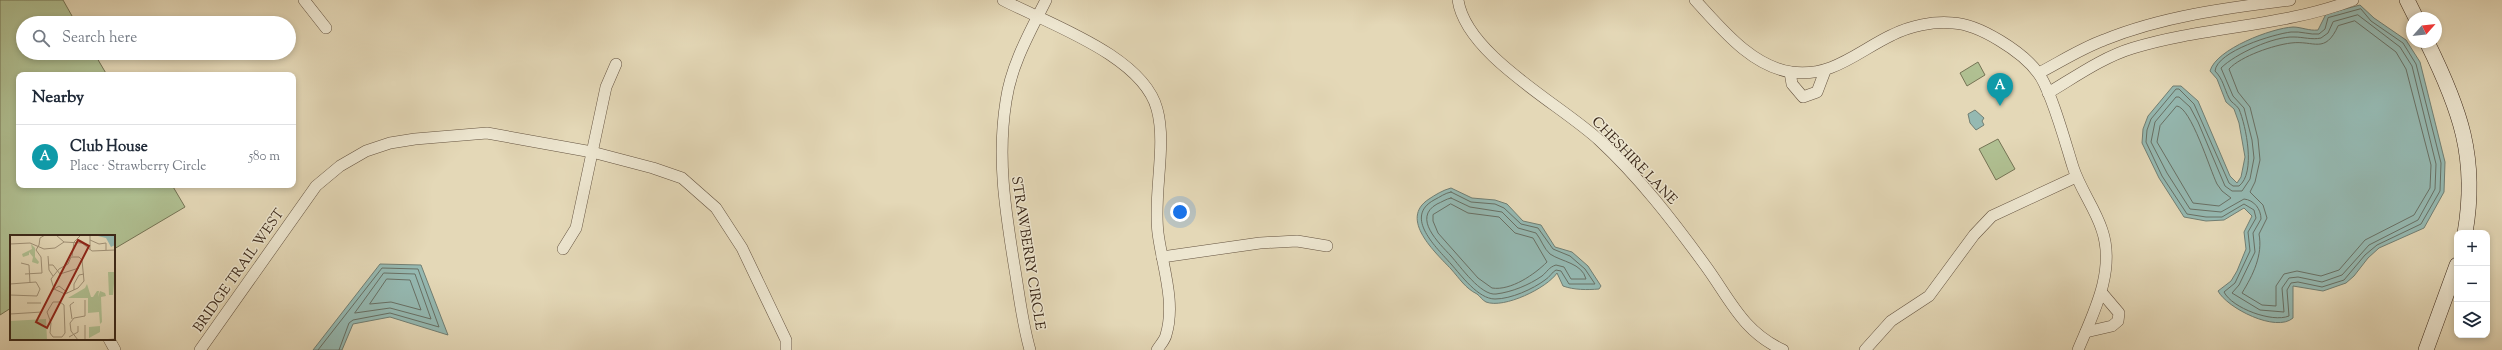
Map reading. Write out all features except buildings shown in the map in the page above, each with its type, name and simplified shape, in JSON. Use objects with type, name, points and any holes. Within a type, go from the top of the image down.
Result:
[{"type":"main road","points":[[2407,0],[2413,12]]},
{"type":"main road","points":[[2430,48],[2458,110],[2466,141],[2469,173],[2469,212],[2466,230]]},
{"type":"main road","points":[[2426,350],[2457,266]]},
{"type":"street","points":[[304,0],[326,28]]},
{"type":"street","points":[[1003,0],[1116,58],[1138,76],[1149,92],[1157,109],[1159,160],[1156,203],[1169,302],[1166,335],[1157,350]]},
{"type":"street","name":"STRAWBERRY CIRCLE","points":[[1030,350],[1023,325],[1002,189],[1002,145],[1006,99],[1025,39],[1046,0]]},
{"type":"street","name":"CHESHIRE LANE","points":[[1458,0],[1467,25],[1480,44],[1496,60],[1599,140],[1653,196],[1706,266],[1728,301],[1746,325],[1766,342],[1783,350]]},
{"type":"street","points":[[1695,0],[1734,41],[1756,58],[1790,72],[1825,71],[1841,65],[1893,34],[1924,24],[1955,22],[2006,42],[2039,73],[2048,94],[2076,177],[2103,231],[2106,266],[2102,293],[2078,350]]},
{"type":"street","points":[[2039,73],[2102,40],[2148,24],[2170,18],[2290,0]]},
{"type":"street","points":[[2048,94],[2109,58],[2152,42],[2262,21],[2296,17],[2330,9],[2353,0]]},
{"type":"street","points":[[2260,4],[2262,21]]},
{"type":"street","points":[[2148,24],[2152,42]]},
{"type":"street","points":[[563,249],[576,228],[606,87],[616,64]]},
{"type":"street","points":[[1790,72],[1792,84],[1803,97],[1817,92],[1825,71]]},
{"type":"street","name":"BRIDGE TRAIL WEST","points":[[200,350],[316,186],[340,166],[366,151],[390,143],[415,138],[487,133],[592,152],[682,178],[716,208],[742,248],[786,340],[786,350]]},
{"type":"street","points":[[1865,350],[1891,321],[1929,296],[1974,235],[1992,216],[2076,177]]},
{"type":"street","points":[[1162,257],[1260,243],[1297,241],[1327,246]]},
{"type":"street","points":[[2086,332],[2112,326],[2118,321],[2119,313],[2102,293]]},
{"type":"street","points":[[110,340],[115,350]]},
{"type":"green space","points":[[0,0],[63,0],[72,16],[16,16],[16,60],[98,60],[105,72],[16,72],[16,188],[174,188],[185,207],[115,248],[115,235],[10,235],[10,309],[0,315]]},
{"type":"green space","points":[[1978,62],[1985,75],[1967,86],[1960,73]]},
{"type":"green space","points":[[1998,139],[2015,169],[1996,180],[1979,149]]},
{"type":"water","points":[[2360,5],[2374,18],[2406,40],[2406,48],[2411,48],[2420,62],[2445,162],[2444,192],[2424,228],[2379,248],[2346,283],[2323,291],[2293,286],[2293,318],[2285,322],[2264,321],[2241,311],[2223,298],[2218,291],[2231,281],[2237,271],[2246,249],[2244,232],[2252,216],[2244,208],[2224,220],[2206,221],[2184,217],[2159,178],[2142,143],[2143,129],[2148,116],[2173,86],[2181,86],[2198,101],[2230,176],[2237,183],[2241,177],[2245,157],[2239,123],[2234,109],[2226,102],[2217,79],[2210,71],[2214,63],[2233,48],[2246,41],[2272,31],[2293,27],[2318,30],[2326,14]]},
{"type":"water","points":[[1975,110],[1984,118],[1982,121],[1984,125],[1976,130],[1970,123],[1968,114]]},
{"type":"water","points":[[1451,188],[1472,198],[1495,200],[1507,204],[1523,221],[1541,225],[1555,247],[1572,252],[1588,266],[1601,286],[1599,289],[1590,290],[1563,286],[1557,273],[1544,285],[1524,296],[1503,303],[1486,302],[1466,286],[1437,254],[1429,245],[1418,226],[1417,216],[1420,207],[1442,191]]},
{"type":"water","points":[[380,264],[421,265],[448,335],[390,317],[353,324],[342,350],[313,350]]},
{"type":"place","name":"Club House","points":[[2000,106]]}]
